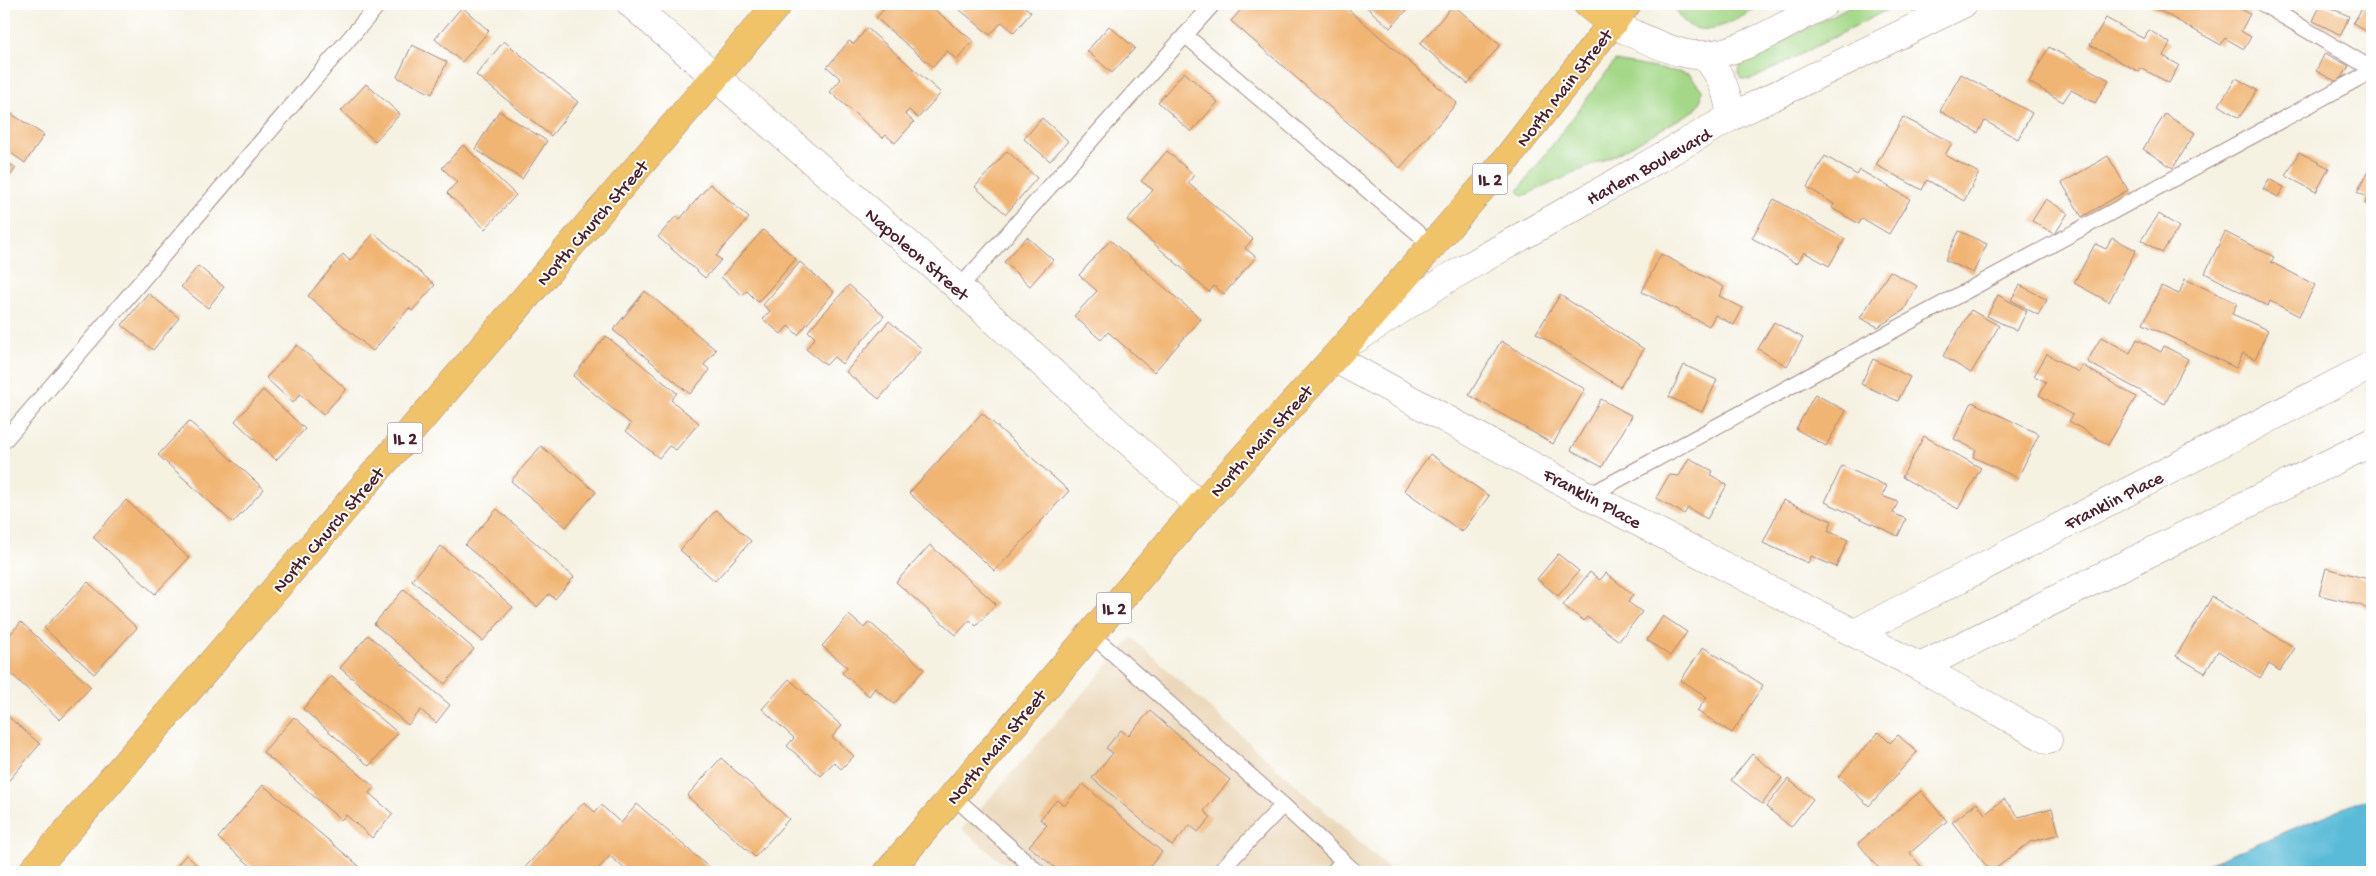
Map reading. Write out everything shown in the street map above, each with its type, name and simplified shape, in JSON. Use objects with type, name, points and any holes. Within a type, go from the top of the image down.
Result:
[{"type":"main road","name":"North Church Street","points":[[32,872],[778,4]]},
{"type":"main road","points":[[1587,4],[1620,14]]},
{"type":"main road","name":"North Main Street","points":[[888,872],[1200,506],[1339,353],[1502,165],[1620,14]]},
{"type":"street","name":"Napoleon Street","points":[[631,4],[958,288],[1200,506]]},
{"type":"street","points":[[1620,14],[1683,54],[1705,56],[1735,49],[1824,4]]},
{"type":"street","name":"Harlem Boulevard","points":[[1339,353],[1447,279],[1731,117],[1963,4]]},
{"type":"street","points":[[1705,56],[1720,75],[1728,94],[1731,117]]},
{"type":"street","name":"Franklin Place","points":[[1339,353],[1588,496],[1920,667],[2048,740]]},
{"type":"street","name":"Franklin Place","points":[[1855,633],[2372,365]]},
{"type":"street","points":[[1920,667],[2372,442]]},
{"type":"lane","points":[[4,441],[379,4]]},
{"type":"lane","points":[[958,288],[1213,4]]},
{"type":"lane","points":[[2263,4],[2372,70]]},
{"type":"lane","points":[[1185,35],[1432,245]]},
{"type":"lane","points":[[1588,496],[2372,70]]},
{"type":"lane","points":[[1091,634],[1356,872]]},
{"type":"lane","points":[[953,796],[1038,872]]},
{"type":"lane","points":[[1219,872],[1283,805]]},
{"type":"lane","points":[[1332,872],[1343,861]]},
{"type":"shaded area","points":[[1132,638],[1393,872],[1013,872],[962,829]]},
{"type":"green space","points":[[1673,4],[1765,4],[1727,24],[1702,29],[1691,27],[1681,18]]},
{"type":"green space","points":[[1854,4],[1898,4],[1751,80],[1742,79],[1738,73],[1746,60]]},
{"type":"green space","points":[[1615,61],[1689,74],[1702,90],[1701,101],[1695,110],[1619,153],[1523,196],[1518,191]]},
{"type":"water","points":[[2372,796],[2372,872],[2188,872]]},
{"type":"building","points":[[889,4],[928,4],[973,41],[957,60],[947,51],[933,67],[876,18]]},
{"type":"building","points":[[953,4],[1021,4],[1031,12],[1014,33],[1002,22],[990,35]]},
{"type":"building","points":[[1246,4],[1342,4],[1457,103],[1400,168],[1231,21]]},
{"type":"building","points":[[1363,4],[1413,4],[1390,28]]},
{"type":"building","points":[[2148,4],[2231,4],[2250,14],[2241,31],[2251,37],[2244,49],[2225,38],[2221,45]]},
{"type":"building","points":[[2321,4],[2349,16],[2341,35],[2313,21]]},
{"type":"building","points":[[2365,4],[2372,5],[2372,35],[2353,23]]},
{"type":"building","points":[[1453,5],[1500,45],[1468,84],[1420,44]]},
{"type":"building","points":[[462,7],[489,31],[462,62],[435,39]]},
{"type":"building","points":[[2106,18],[2144,39],[2149,30],[2170,43],[2163,56],[2179,65],[2169,83],[2141,68],[2139,72],[2090,45]]},
{"type":"building","points":[[1109,26],[1135,48],[1112,73],[1087,51]]},
{"type":"building","points":[[867,28],[941,93],[918,118],[909,110],[905,114],[914,122],[895,143],[886,135],[883,138],[830,92],[841,79],[827,67],[849,41],[854,44]]},
{"type":"building","points":[[504,41],[578,102],[551,136],[476,75]]},
{"type":"building","points":[[412,45],[447,62],[432,94],[397,77]]},
{"type":"building","points":[[2049,47],[2109,80],[2095,103],[2071,90],[2063,102],[2029,82]]},
{"type":"building","points":[[2325,53],[2349,66],[2339,83],[2316,71]]},
{"type":"building","points":[[1184,72],[1218,102],[1191,132],[1158,102]]},
{"type":"building","points":[[1961,74],[2032,113],[2018,139],[1985,121],[1978,133],[1940,111]]},
{"type":"building","points":[[2236,78],[2257,90],[2239,118],[2219,105]]},
{"type":"building","points":[[366,84],[400,114],[375,141],[341,111]]},
{"type":"building","points":[[4,109],[44,135],[25,163],[4,148]]},
{"type":"building","points":[[499,111],[547,141],[522,179],[475,149]]},
{"type":"building","points":[[2165,114],[2195,133],[2173,168],[2143,149]]},
{"type":"building","points":[[1903,117],[1952,143],[1945,155],[1979,173],[1964,201],[1927,180],[1922,190],[1876,165]]},
{"type":"building","points":[[1042,118],[1068,141],[1050,161],[1024,139]]},
{"type":"building","points":[[463,145],[516,195],[485,229],[447,193],[457,182],[442,168]]},
{"type":"building","points":[[1007,151],[1037,178],[1006,214],[975,187]]},
{"type":"building","points":[[1167,151],[1194,175],[1188,183],[1253,239],[1245,248],[1256,257],[1224,294],[1214,286],[1209,292],[1127,220],[1153,190],[1141,181]]},
{"type":"building","points":[[2299,152],[2329,168],[2316,192],[2286,176]]},
{"type":"building","points":[[1825,156],[1857,175],[1860,170],[1910,199],[1889,234],[1862,218],[1859,224],[1832,208],[1834,204],[1807,187]]},
{"type":"building","points":[[2108,156],[2128,190],[2082,217],[2062,183]]},
{"type":"building","points":[[4,159],[16,168],[4,184]]},
{"type":"building","points":[[2372,165],[2372,208],[2365,204],[2367,197],[2357,192]]},
{"type":"building","points":[[2269,179],[2284,187],[2278,197],[2263,189]]},
{"type":"building","points":[[710,184],[749,218],[716,256],[721,260],[705,278],[658,237],[676,216],[680,219]]},
{"type":"building","points":[[1774,199],[1845,239],[1829,266],[1804,252],[1797,264],[1752,238]]},
{"type":"building","points":[[2046,199],[2068,213],[2055,234],[2032,221]]},
{"type":"building","points":[[2159,214],[2179,227],[2162,253],[2141,240]]},
{"type":"building","points":[[763,230],[796,259],[758,302],[747,291],[742,295],[721,277]]},
{"type":"building","points":[[1959,231],[1987,244],[1973,273],[1945,260]]},
{"type":"building","points":[[2225,232],[2274,257],[2271,262],[2315,285],[2299,316],[2270,301],[2268,306],[2205,273]]},
{"type":"building","points":[[374,233],[435,285],[412,311],[409,308],[373,351],[308,296],[343,254],[350,261]]},
{"type":"building","points":[[1027,237],[1053,260],[1030,286],[1004,262]]},
{"type":"building","points":[[2112,238],[2136,250],[2109,302],[2074,283],[2095,244],[2106,249]]},
{"type":"building","points":[[1110,240],[1201,319],[1154,372],[1108,332],[1101,340],[1074,316],[1097,291],[1079,275]]},
{"type":"building","points":[[1661,254],[1724,287],[1719,296],[1743,308],[1734,325],[1715,315],[1709,326],[1642,292]]},
{"type":"building","points":[[800,262],[834,292],[798,335],[788,326],[781,334],[763,319],[770,311],[763,305]]},
{"type":"building","points":[[198,266],[224,287],[208,308],[181,287]]},
{"type":"building","points":[[1890,271],[1917,286],[1904,310],[1878,327],[1860,318]]},
{"type":"building","points":[[2185,279],[2237,303],[2232,314],[2268,330],[2255,359],[2243,353],[2236,368],[2143,324],[2161,286],[2179,294]]},
{"type":"building","points":[[849,285],[884,316],[842,364],[834,357],[826,365],[806,349],[815,338],[808,331]]},
{"type":"building","points":[[2020,285],[2047,300],[2038,315],[2011,300]]},
{"type":"building","points":[[645,291],[716,350],[704,365],[710,370],[690,394],[613,330]]},
{"type":"building","points":[[148,293],[179,318],[153,350],[122,325]]},
{"type":"building","points":[[1560,295],[1644,349],[1620,387],[1536,333]]},
{"type":"building","points":[[1998,295],[2027,311],[2017,331],[1987,316]]},
{"type":"building","points":[[1971,310],[1999,326],[1971,373],[1943,356]]},
{"type":"building","points":[[889,321],[922,349],[879,399],[846,372]]},
{"type":"building","points":[[1774,322],[1803,338],[1787,366],[1758,349]]},
{"type":"building","points":[[606,336],[677,393],[671,400],[699,423],[676,450],[669,446],[659,458],[626,431],[631,424],[573,376]]},
{"type":"building","points":[[2101,337],[2130,353],[2137,339],[2161,352],[2164,346],[2188,359],[2165,404],[2087,362]]},
{"type":"building","points":[[1501,341],[1585,389],[1553,444],[1469,395]]},
{"type":"building","points":[[297,345],[346,389],[323,415],[300,394],[293,403],[266,378]]},
{"type":"building","points":[[2047,354],[2078,372],[2082,365],[2136,397],[2108,445],[2069,421],[2073,415],[2039,395],[2046,382],[2034,376]]},
{"type":"building","points":[[1873,359],[1910,377],[1898,401],[1861,384]]},
{"type":"building","points":[[1684,365],[1717,380],[1702,412],[1669,397]]},
{"type":"building","points":[[263,390],[305,429],[276,460],[235,421]]},
{"type":"building","points":[[1815,394],[1846,411],[1826,446],[1796,429]]},
{"type":"building","points":[[1601,399],[1632,416],[1602,467],[1571,450]]},
{"type":"building","points":[[1972,402],[2039,434],[2018,478],[1973,457],[1976,450],[1954,439]]},
{"type":"building","points":[[982,413],[1069,491],[995,571],[909,493]]},
{"type":"building","points":[[189,421],[264,489],[233,523],[158,455]]},
{"type":"building","points":[[1924,436],[1981,468],[1958,509],[1902,477]]},
{"type":"building","points":[[541,446],[596,492],[566,527],[511,481]]},
{"type":"building","points":[[1430,454],[1489,496],[1462,532],[1404,490]]},
{"type":"building","points":[[1689,458],[1713,471],[1711,475],[1727,485],[1707,519],[1688,508],[1684,514],[1656,498],[1669,475],[1679,476]]},
{"type":"building","points":[[1842,466],[1887,486],[1882,496],[1898,502],[1893,513],[1906,519],[1898,536],[1825,502]]},
{"type":"building","points":[[126,500],[189,558],[155,594],[93,537]]},
{"type":"building","points":[[1783,500],[1832,521],[1828,531],[1848,540],[1836,567],[1811,556],[1808,563],[1763,543]]},
{"type":"building","points":[[497,509],[574,577],[555,599],[549,594],[537,607],[465,545]]},
{"type":"building","points":[[716,510],[751,541],[715,581],[680,550]]},
{"type":"building","points":[[930,545],[996,604],[976,626],[970,620],[956,635],[896,582]]},
{"type":"building","points":[[441,546],[513,607],[483,641],[412,580]]},
{"type":"building","points":[[1558,554],[1579,571],[1558,596],[1537,579]]},
{"type":"building","points":[[2326,568],[2372,580],[2372,612],[2360,605],[2319,595]]},
{"type":"building","points":[[1590,572],[1600,580],[1606,573],[1633,595],[1628,602],[1642,612],[1619,641],[1587,617],[1584,621],[1563,605]]},
{"type":"building","points":[[88,582],[137,628],[94,674],[44,628]]},
{"type":"building","points":[[404,589],[474,649],[445,684],[374,624]]},
{"type":"building","points":[[2212,597],[2295,648],[2280,671],[2269,664],[2260,678],[2218,651],[2205,673],[2176,656]]},
{"type":"building","points":[[849,615],[864,628],[869,622],[924,669],[894,704],[875,688],[869,696],[842,673],[847,667],[822,646]]},
{"type":"building","points":[[1663,616],[1687,632],[1670,656],[1647,640]]},
{"type":"building","points":[[21,622],[91,687],[60,720],[4,667],[4,641]]},
{"type":"building","points":[[368,635],[450,705],[436,723],[421,710],[408,725],[340,668]]},
{"type":"building","points":[[1703,647],[1763,685],[1732,733],[1697,711],[1707,697],[1681,680]]},
{"type":"building","points":[[331,676],[398,733],[369,766],[303,709]]},
{"type":"building","points":[[789,679],[842,726],[832,737],[854,756],[841,769],[834,762],[821,776],[787,746],[794,738],[762,709]]},
{"type":"building","points":[[1150,711],[1230,780],[1204,811],[1211,817],[1198,832],[1190,825],[1172,846],[1092,778],[1113,753],[1106,748],[1121,730],[1128,736]]},
{"type":"building","points":[[4,713],[40,744],[4,786]]},
{"type":"building","points":[[294,717],[374,787],[369,793],[393,814],[372,838],[346,815],[341,820],[263,752]]},
{"type":"building","points":[[1879,732],[1890,743],[1898,735],[1917,752],[1869,806],[1838,777]]},
{"type":"building","points":[[1752,754],[1782,778],[1762,804],[1731,780]]},
{"type":"building","points":[[721,758],[789,819],[755,857],[687,796]]},
{"type":"building","points":[[1788,779],[1813,799],[1791,827],[1766,807]]},
{"type":"building","points":[[1083,784],[1162,852],[1150,866],[1156,872],[1060,872],[1029,846],[1047,825],[1040,819],[1057,800],[1064,806]]},
{"type":"building","points":[[263,785],[359,866],[354,872],[258,872],[218,838]]},
{"type":"building","points":[[1921,791],[1947,821],[1910,853],[1926,872],[1882,872],[1858,843]]},
{"type":"building","points":[[2004,799],[2019,817],[2052,808],[2059,834],[2030,842],[1991,872],[1952,822],[1977,803],[1985,814]]},
{"type":"building","points":[[584,802],[595,812],[601,805],[621,823],[637,804],[714,872],[628,872],[610,856],[595,872],[521,872]]},
{"type":"building","points":[[186,855],[205,872],[171,872]]}]
